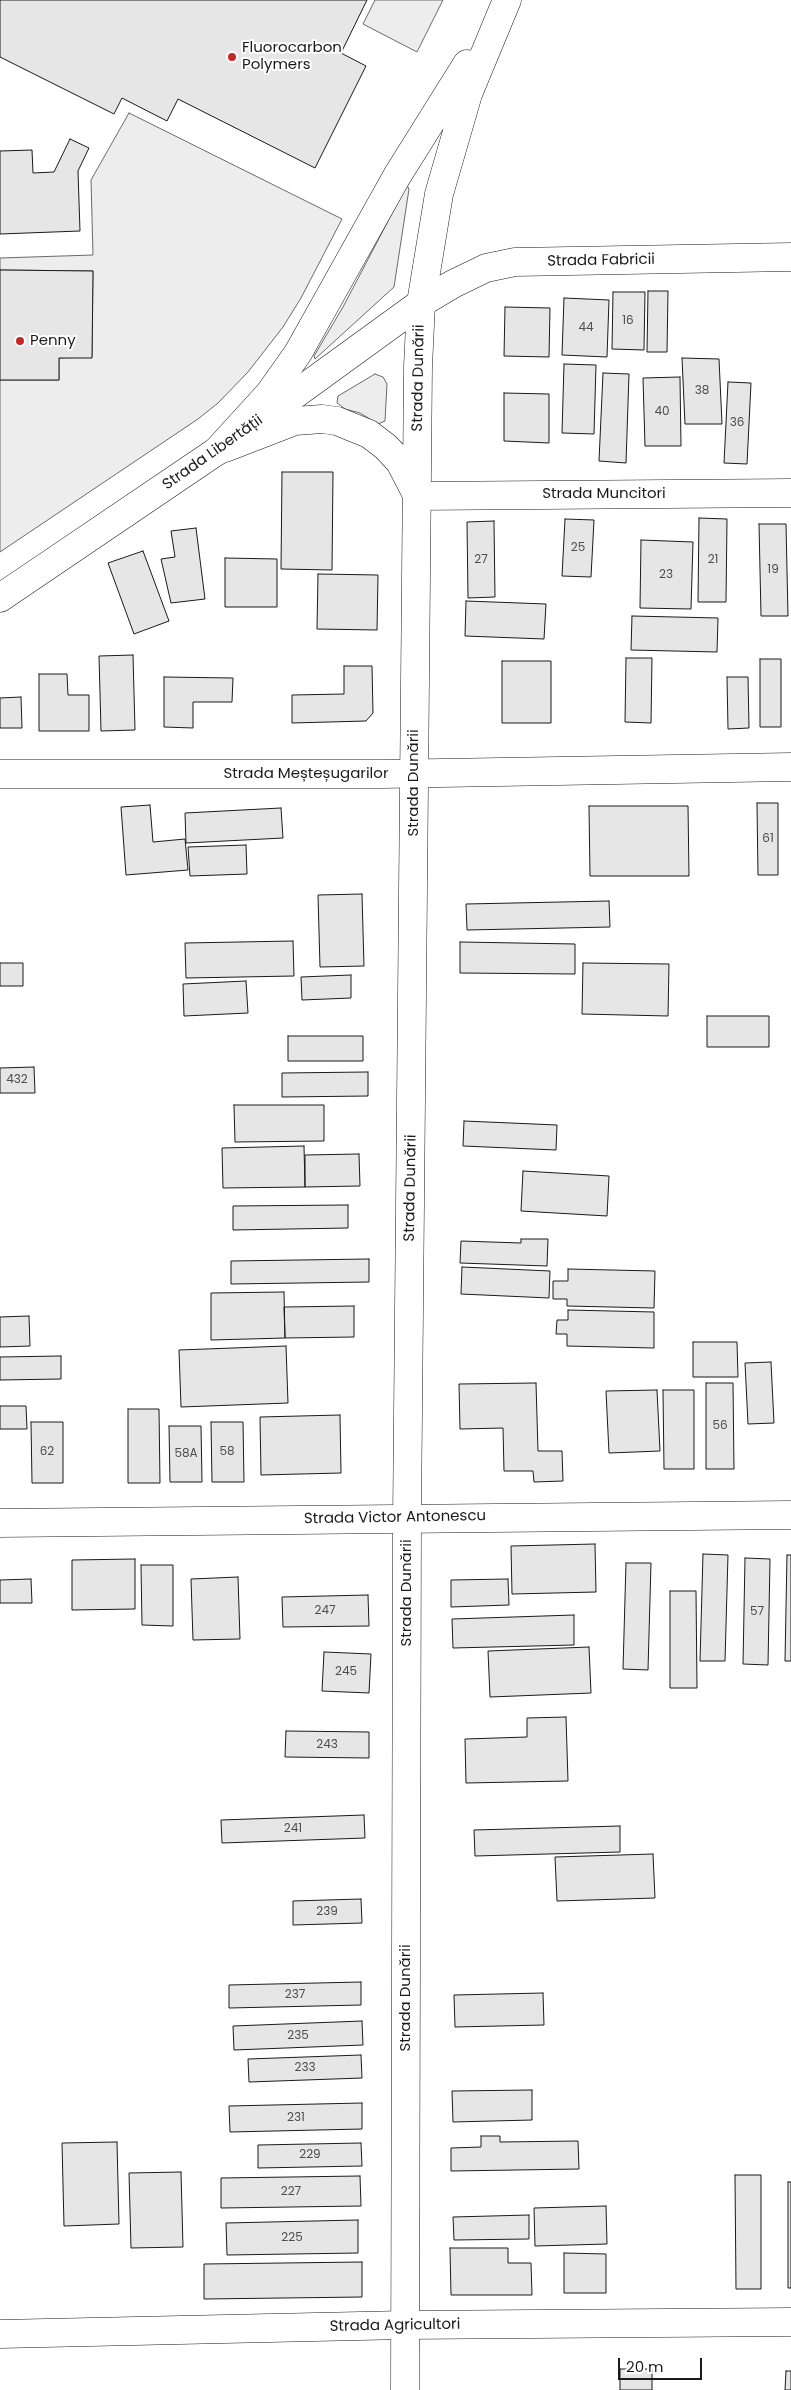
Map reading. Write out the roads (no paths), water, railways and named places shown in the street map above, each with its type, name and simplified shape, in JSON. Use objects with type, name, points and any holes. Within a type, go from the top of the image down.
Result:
[{"type":"street","name":"Strada Dunării","points":[[405,2390],[407,1518],[418,367],[421,303],[432,229],[450,150],[468,94],[507,1]]},
{"type":"street","points":[[216,452],[269,394],[294,360],[397,176],[507,1]]},
{"type":"street","name":"Strada Fabricii","points":[[421,303],[466,277],[486,268],[515,262],[791,257]]},
{"type":"street","name":"Strada Libertății","points":[[0,598],[216,452],[421,303]]},
{"type":"street","points":[[216,452],[295,421],[322,419],[337,421],[370,434],[386,448],[400,462],[418,496]]},
{"type":"street","name":"Strada Muncitori","points":[[418,496],[791,493]]},
{"type":"street","name":"Strada Meșteșugarilor","points":[[0,774],[414,774],[791,766]]},
{"type":"street","name":"Strada Victor Antonescu","points":[[0,1523],[791,1515]]},
{"type":"street","name":"Strada Agricultori","points":[[0,2334],[405,2325],[791,2322]]},
{"type":"place","name":"Fluorocarbon Polymers","points":[[232,57]]},
{"type":"place","name":"Penny","points":[[20,341]]}]
